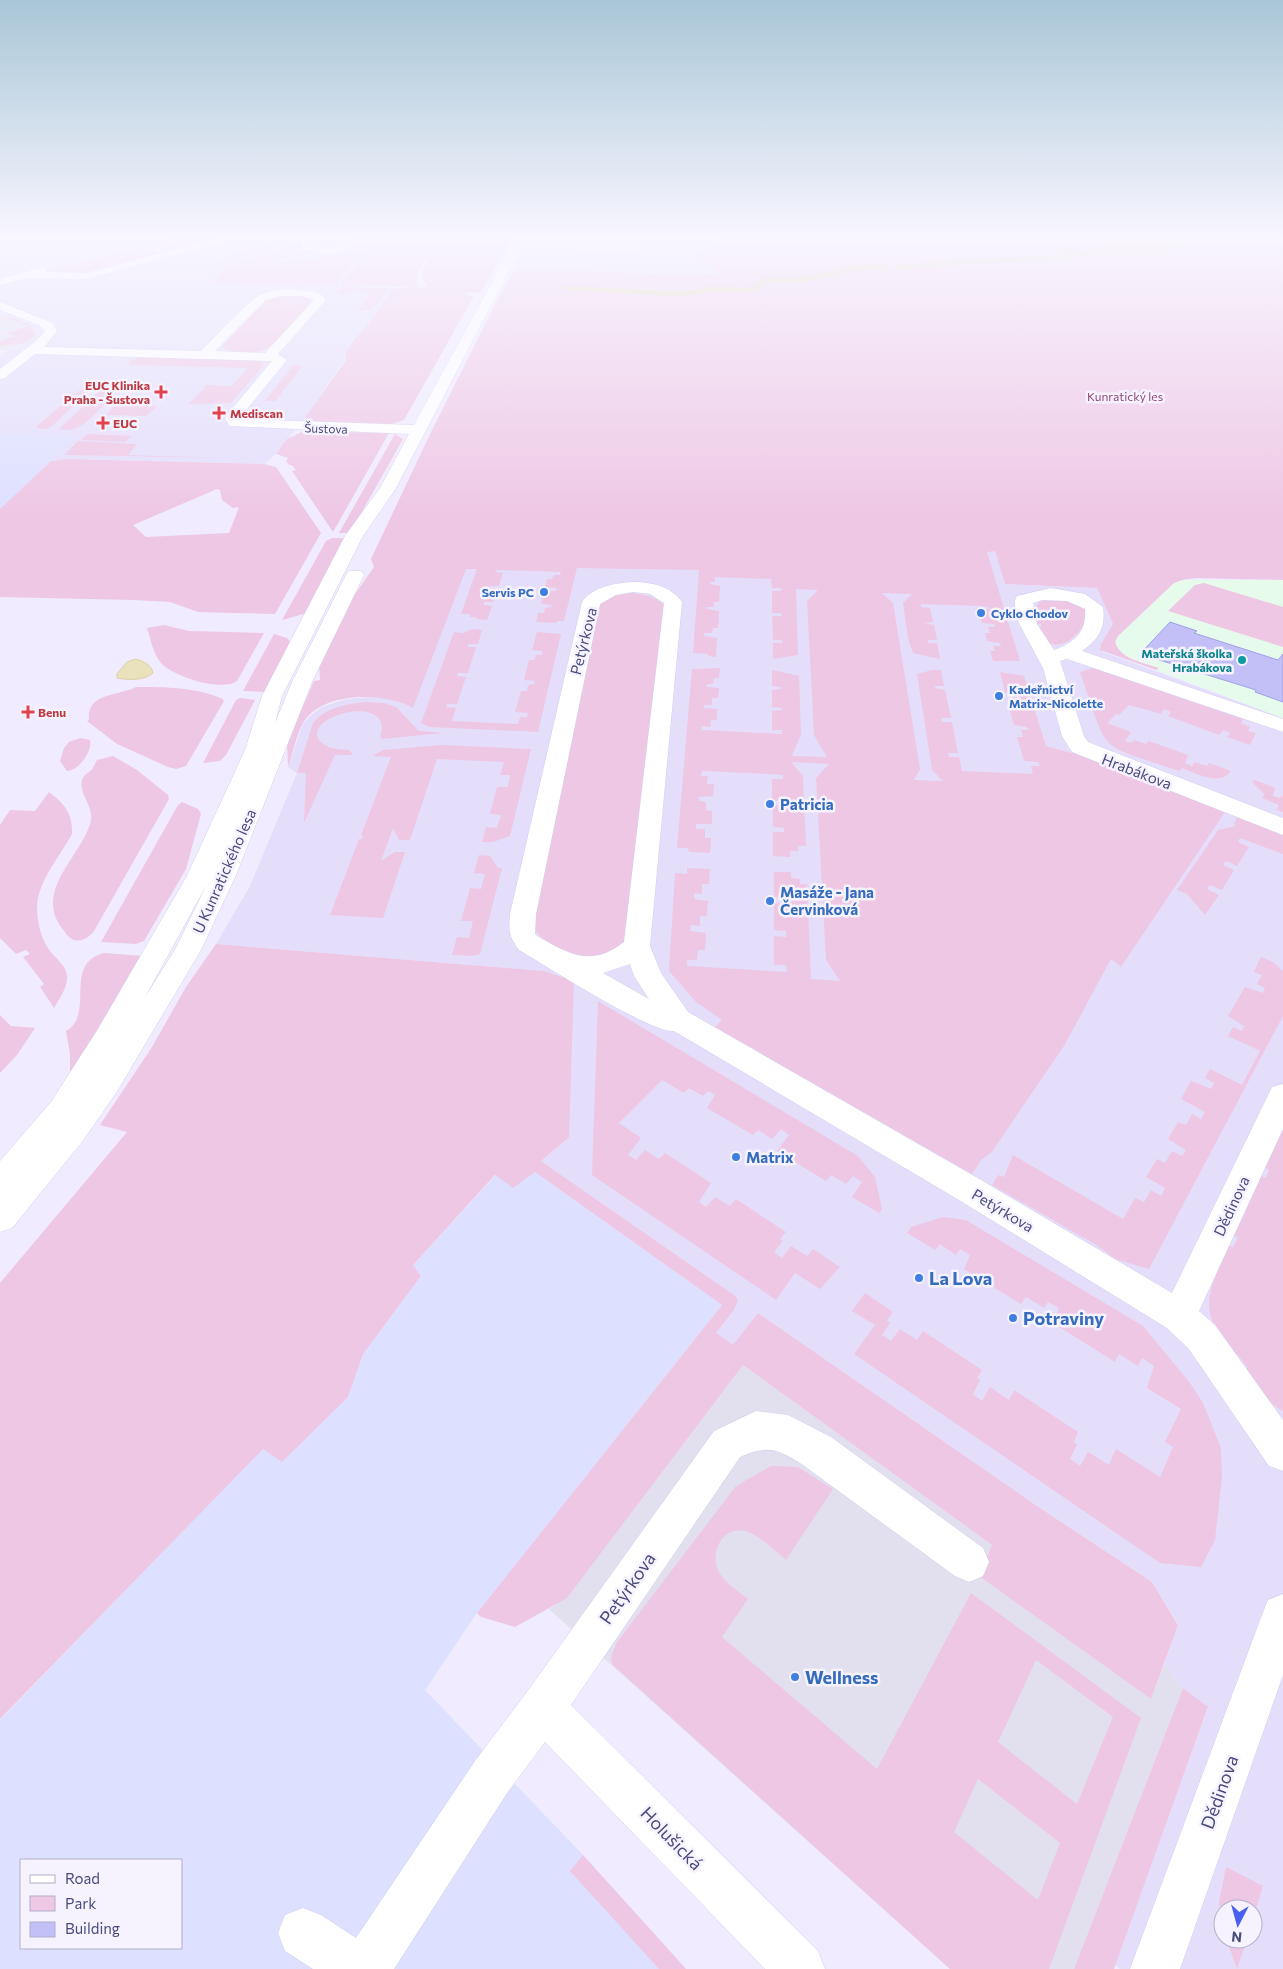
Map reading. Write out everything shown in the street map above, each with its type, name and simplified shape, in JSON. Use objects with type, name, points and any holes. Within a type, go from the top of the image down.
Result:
[{"type":"street","points":[[0,375],[48,337],[51,330]]},
{"type":"street","points":[[205,354],[230,330]]},
{"type":"street","points":[[32,350],[269,356],[293,330]]},
{"type":"street","name":"U Kunratického lesa","points":[[0,1218],[71,1133],[105,1085],[188,950],[228,866],[299,689],[351,586],[383,505],[387,490],[472,330]]},
{"type":"street","name":"Šustova","points":[[269,356],[280,360],[233,416],[234,424],[418,430]]},
{"type":"street","name":"U Kunratického lesa","points":[[0,1184],[62,1111],[108,1037],[199,876],[232,807],[256,750],[272,696],[354,536],[374,505],[387,490]]},
{"type":"street","name":"Petýrkova","points":[[678,1020],[667,1021],[528,943],[522,935],[521,927],[563,723],[591,602],[602,593],[622,588],[655,590],[668,595],[673,602],[638,946],[648,976],[678,1020],[970,1190],[1179,1316],[1202,1336],[1283,1452]]},
{"type":"street","name":"Hrabákova","points":[[1283,726],[1058,655],[1072,736],[1080,747],[1096,755],[1283,827]]},
{"type":"street","name":"Petýrkova","points":[[569,965],[594,966],[610,964],[626,956],[638,946]]},
{"type":"street","name":"Dědinova","points":[[1179,1316],[1283,1096]]},
{"type":"street","name":"Petýrkova","points":[[365,1969],[491,1777],[543,1708],[727,1444],[756,1430],[788,1434],[817,1451],[969,1562]]},
{"type":"street","name":"Dědinova","points":[[1160,1967],[1283,1616]]},
{"type":"street","name":"Holušická","points":[[543,1708],[800,1969]]},
{"type":"street","points":[[304,1932],[358,1969]]},
{"type":"shaded area","points":[[0,330],[33,330],[35,336],[30,341],[14,346],[7,351],[0,350]]},
{"type":"shaded area","points":[[29,330],[365,330],[306,416],[276,454],[264,464],[68,459],[51,461],[76,437],[0,433],[0,356],[14,345],[24,343]]},
{"type":"shaded area","points":[[0,433],[54,435],[77,437],[0,509]]},
{"type":"shaded area","points":[[995,551],[1005,584],[1097,588],[1113,624],[1100,647],[1103,652],[1283,718],[1283,1969],[1120,1969],[1115,1965],[1208,1708],[1183,1688],[1164,1665],[1178,1624],[1152,1582],[1040,1508],[758,1313],[733,1346],[716,1333],[734,1310],[734,1295],[541,1161],[574,981],[544,971],[216,944],[250,886],[297,773],[288,767],[303,724],[322,707],[346,699],[386,698],[400,701],[413,708],[461,555]]},
{"type":"shaded area","points":[[1182,580],[1283,580],[1283,718],[1156,670],[1158,668],[1125,656],[1117,648],[1115,642],[1118,636],[1174,583]]},
{"type":"shaded area","points":[[136,659],[149,665],[153,673],[141,679],[117,678],[117,674],[127,662]]},
{"type":"shaded area","points":[[535,1172],[722,1305],[477,1613],[425,1690],[583,1855],[686,1969],[0,1969],[0,1720],[263,1448],[348,1397],[363,1354],[421,1276],[413,1265],[496,1175]]},
{"type":"shaded area","points":[[743,1365],[992,1545],[979,1575],[1151,1698],[1164,1665],[1183,1688],[1074,1969],[950,1969],[549,1609],[567,1597]]},
{"type":"green space","points":[[17,330],[33,330],[35,336],[24,343],[0,346],[0,341],[16,336],[7,333]]},
{"type":"green space","points":[[238,330],[288,330],[271,346],[254,353],[233,352],[222,347]]},
{"type":"green space","points":[[363,330],[455,330],[404,420],[389,425],[301,423],[346,360],[346,353]]},
{"type":"green space","name":"Kunratický les","points":[[482,330],[1283,330],[1283,580],[1196,578],[1174,583],[1118,636],[1115,642],[1127,657],[1159,668],[1156,670],[1100,650],[1101,644],[1113,624],[1097,588],[1005,584],[995,551],[987,552],[1020,661],[993,661],[990,651],[995,651],[993,646],[1001,646],[1000,643],[987,641],[985,633],[990,633],[988,627],[995,627],[994,624],[982,623],[980,615],[985,615],[984,610],[989,609],[982,606],[921,604],[921,607],[930,608],[933,622],[924,623],[934,625],[937,640],[928,640],[928,643],[937,643],[940,659],[913,653],[908,639],[903,603],[912,594],[882,593],[893,603],[920,769],[914,780],[943,781],[932,770],[917,674],[932,670],[941,670],[944,686],[935,686],[935,688],[945,690],[951,718],[941,718],[942,722],[952,722],[958,753],[948,753],[949,757],[959,757],[962,771],[1033,774],[1031,766],[1040,766],[1038,762],[1024,761],[1017,737],[1023,737],[1021,730],[1028,730],[1027,727],[1014,725],[1008,704],[1013,704],[1012,697],[1018,697],[1017,694],[1005,693],[1000,672],[1024,676],[1046,746],[1071,753],[1080,747],[1229,806],[1121,967],[1111,959],[1064,1046],[991,1153],[981,1160],[972,1174],[715,1027],[722,1020],[696,1002],[669,971],[675,873],[687,874],[687,868],[710,869],[709,884],[702,884],[702,894],[694,893],[694,899],[708,901],[707,916],[700,916],[700,926],[691,925],[690,931],[706,933],[705,950],[698,950],[697,960],[687,960],[687,966],[787,972],[786,965],[774,965],[774,936],[786,937],[786,931],[774,930],[774,903],[786,904],[786,898],[774,897],[774,872],[791,872],[791,878],[800,879],[800,884],[807,884],[811,979],[840,981],[826,960],[816,778],[829,764],[791,762],[803,776],[806,846],[798,846],[798,851],[790,851],[790,857],[773,856],[773,832],[784,832],[784,828],[773,827],[773,805],[783,805],[783,801],[772,800],[772,779],[783,779],[783,775],[771,774],[702,771],[701,776],[708,776],[707,784],[714,784],[713,796],[699,797],[699,801],[706,802],[706,810],[712,811],[712,824],[696,824],[696,829],[705,829],[705,838],[711,838],[710,853],[689,852],[688,848],[677,848],[692,669],[720,668],[719,678],[714,678],[713,684],[707,684],[707,687],[719,688],[718,698],[712,698],[712,705],[704,705],[704,708],[717,709],[717,720],[711,720],[710,727],[702,726],[701,730],[782,734],[782,730],[772,730],[772,711],[782,710],[781,708],[772,707],[772,690],[781,689],[781,687],[772,686],[772,670],[799,676],[801,734],[792,756],[827,757],[814,735],[807,601],[818,590],[796,589],[798,655],[773,659],[773,643],[782,643],[782,640],[773,640],[772,616],[782,616],[781,613],[772,613],[772,591],[781,591],[781,588],[772,588],[771,579],[715,577],[715,582],[710,582],[710,584],[720,586],[719,602],[714,602],[714,607],[707,607],[707,609],[719,611],[718,628],[713,628],[712,633],[704,633],[704,636],[717,638],[716,657],[708,656],[708,654],[693,653],[699,570],[577,568],[564,621],[557,621],[557,623],[536,622],[538,613],[544,613],[545,608],[552,605],[541,604],[543,596],[548,596],[549,591],[556,591],[557,588],[545,587],[547,579],[552,579],[554,575],[560,575],[561,572],[496,570],[495,572],[503,573],[499,586],[490,586],[490,588],[498,589],[493,602],[484,602],[484,605],[492,606],[487,620],[470,617],[470,614],[461,614],[477,569],[466,569],[413,708],[387,699],[371,697],[339,700],[324,705],[312,713],[303,723],[288,767],[287,743],[314,681],[320,680],[319,664],[349,603],[374,567],[371,559],[432,430]]},
{"type":"green space","points":[[143,357],[255,360],[262,362],[264,365],[231,403],[188,404],[204,389],[205,385],[232,386],[248,368],[128,365],[132,360]]},
{"type":"green space","points":[[293,365],[303,366],[275,401],[265,401]]},
{"type":"green space","points":[[81,389],[90,390],[52,426],[46,429],[37,428],[38,425]]},
{"type":"green space","points":[[111,390],[116,392],[83,424],[68,430],[59,429],[98,392]]},
{"type":"green space","points":[[116,404],[157,406],[146,416],[106,415]]},
{"type":"green space","points":[[304,431],[389,433],[333,532],[292,471],[296,470],[286,461],[288,458],[276,454],[287,439]]},
{"type":"green space","points":[[87,434],[131,436],[125,442],[81,440]]},
{"type":"green space","points":[[395,434],[403,439],[350,533],[339,533]]},
{"type":"green space","points":[[78,441],[137,444],[128,455],[224,458],[64,455]]},
{"type":"green space","points":[[68,459],[264,464],[276,467],[321,533],[275,614],[198,612],[170,602],[0,597],[0,509],[51,461]],"holes":[[[217,489],[220,490],[222,500],[233,508],[239,507],[229,533],[146,537],[133,525]]]},
{"type":"green space","points":[[332,538],[347,538],[307,613],[282,620],[326,541]]},
{"type":"green space","points":[[1204,583],[1283,607],[1283,647],[1168,611],[1195,585]]},
{"type":"green space","points":[[632,593],[656,599],[667,609],[631,942],[614,954],[596,959],[568,953],[553,945],[537,933],[531,918],[594,608],[614,594]]},
{"type":"green space","points":[[1048,599],[1076,604],[1089,613],[1083,623],[1086,624],[1074,637],[1065,643],[1049,644],[1039,627],[1041,627],[1041,624],[1037,624],[1039,620],[1034,611],[1039,602]]},
{"type":"green space","points":[[164,625],[189,631],[264,633],[237,681],[221,685],[187,678],[161,663],[154,651],[147,628]]},
{"type":"green space","points":[[473,629],[482,630],[478,644],[469,644],[467,647],[476,647],[468,673],[458,673],[457,676],[466,677],[457,704],[447,704],[446,707],[456,708],[452,721],[518,724],[520,717],[527,717],[528,713],[515,712],[521,691],[527,691],[528,685],[534,684],[535,681],[524,680],[529,660],[534,660],[536,655],[542,655],[542,651],[532,650],[537,632],[561,634],[538,732],[429,727],[421,723],[454,632],[463,633]]},
{"type":"green space","points":[[274,634],[287,638],[291,643],[266,692],[243,691]]},
{"type":"green space","points":[[1093,668],[1243,719],[1241,723],[1250,727],[1248,731],[1256,733],[1250,745],[1227,737],[1230,733],[1223,730],[1219,735],[1168,716],[1171,712],[1164,709],[1161,714],[1129,705],[1107,723],[1131,732],[1125,741],[1131,743],[1135,740],[1146,744],[1149,741],[1188,755],[1185,763],[1192,766],[1195,762],[1207,766],[1209,763],[1231,771],[1226,776],[1220,778],[1207,777],[1182,768],[1179,771],[1132,755],[1115,748],[1101,731],[1080,672]]},
{"type":"green space","points":[[136,687],[191,690],[223,699],[224,701],[186,766],[176,769],[168,767],[117,744],[87,721],[89,720],[93,704],[98,700],[105,696]]},
{"type":"green space","points":[[240,698],[255,700],[226,755],[220,761],[203,763],[236,700]]},
{"type":"green space","points":[[366,702],[384,703],[396,707],[419,731],[443,733],[382,739],[380,737],[381,723],[375,715],[364,712],[350,712],[325,722],[318,729],[318,738],[321,742],[332,748],[349,750],[353,755],[335,755],[304,823],[306,773],[297,773],[313,723],[330,710],[344,705]]},
{"type":"green space","points":[[80,738],[90,740],[89,749],[84,759],[76,768],[67,771],[60,761],[64,748],[69,742]]},
{"type":"green space","points":[[440,745],[531,749],[510,836],[493,842],[482,842],[486,827],[497,828],[501,815],[490,814],[497,787],[508,787],[510,775],[500,775],[504,762],[437,759],[410,840],[399,840],[393,828],[381,861],[395,852],[405,852],[383,918],[330,915],[359,839],[362,839],[363,836],[361,835],[391,757],[372,756],[383,750]]},
{"type":"green space","points":[[113,756],[137,770],[168,795],[169,799],[94,931],[86,939],[74,940],[61,927],[54,913],[53,900],[62,874],[85,836],[90,824],[91,812],[82,791],[82,780],[93,768],[97,760]]},
{"type":"green space","points":[[1254,780],[1275,788],[1273,796],[1280,798],[1283,795],[1283,812],[1277,810],[1279,805],[1262,798],[1264,794],[1252,782]]},
{"type":"green space","points":[[49,792],[59,800],[66,810],[72,827],[72,834],[45,878],[38,897],[37,907],[44,941],[50,951],[63,965],[67,976],[65,989],[54,1008],[40,987],[44,984],[23,957],[30,954],[26,950],[16,954],[0,938],[0,825],[10,810],[35,811]]},
{"type":"green space","points":[[182,802],[198,809],[201,814],[186,869],[144,941],[136,944],[101,942],[178,805]]},
{"type":"green space","points":[[1237,817],[1283,835],[1283,854],[1240,838],[1238,842],[1249,847],[1237,866],[1226,861],[1223,865],[1234,870],[1222,890],[1210,885],[1207,889],[1219,895],[1205,915],[1187,894],[1177,890],[1218,830],[1236,826],[1234,824]]},
{"type":"green space","points":[[479,855],[490,856],[498,868],[502,868],[480,954],[473,956],[452,955],[457,937],[469,938],[473,921],[461,921],[470,888],[481,889],[485,874],[474,873]]},
{"type":"green space","points":[[216,944],[544,971],[574,981],[569,1137],[541,1161],[734,1295],[738,1300],[734,1310],[716,1333],[733,1345],[758,1313],[1040,1508],[1152,1582],[1178,1625],[1151,1699],[979,1576],[992,1545],[743,1365],[567,1598],[515,1627],[481,1617],[477,1613],[722,1305],[535,1172],[513,1188],[495,1175],[413,1265],[421,1276],[363,1354],[348,1397],[282,1462],[263,1449],[0,1719],[0,1283],[127,1132],[100,1125],[152,1047],[186,987]]},
{"type":"green space","points":[[104,953],[144,956],[70,1078],[70,1054],[66,1031],[75,1023],[79,1013],[81,978],[85,967],[92,959]]},
{"type":"green space","points":[[1261,957],[1273,962],[1283,971],[1283,1016],[1149,1269],[1115,1259],[1098,1246],[992,1185],[998,1175],[1004,1177],[1013,1155],[1123,1219],[1135,1198],[1144,1202],[1151,1190],[1161,1196],[1165,1188],[1146,1177],[1157,1159],[1165,1163],[1172,1151],[1182,1156],[1186,1150],[1168,1139],[1178,1122],[1186,1125],[1192,1114],[1201,1119],[1205,1112],[1181,1099],[1191,1081],[1211,1089],[1214,1083],[1205,1078],[1210,1069],[1242,1085],[1260,1051],[1228,1036],[1233,1027],[1242,1031],[1244,1026],[1228,1016],[1245,987],[1263,993],[1265,988],[1257,984],[1262,975],[1254,972]]},
{"type":"green space","points":[[598,1001],[858,1156],[875,1177],[882,1209],[879,1213],[852,1197],[862,1182],[853,1176],[846,1184],[831,1175],[826,1181],[777,1151],[789,1135],[781,1129],[772,1139],[758,1130],[753,1135],[707,1108],[715,1095],[708,1091],[703,1096],[689,1088],[684,1093],[662,1080],[619,1123],[641,1138],[628,1155],[636,1160],[645,1150],[659,1159],[665,1153],[711,1183],[699,1202],[706,1207],[715,1197],[730,1206],[736,1199],[786,1232],[780,1239],[783,1241],[774,1252],[782,1258],[791,1246],[807,1256],[813,1249],[840,1267],[820,1289],[795,1273],[776,1300],[592,1175]]},
{"type":"green space","points":[[0,1015],[11,1026],[35,1028],[17,1055],[0,1073]]},
{"type":"green space","points":[[1283,1128],[1283,1411],[1266,1401],[1243,1370],[1248,1368],[1238,1355],[1233,1357],[1214,1325],[1209,1302],[1215,1278],[1228,1245],[1233,1247],[1238,1238],[1233,1235],[1261,1176],[1266,1178],[1269,1170],[1265,1167]]},
{"type":"green space","points":[[943,1217],[966,1220],[1143,1326],[1190,1383],[1203,1403],[1221,1448],[1222,1478],[1215,1540],[1201,1567],[1160,1563],[854,1354],[875,1325],[852,1311],[865,1293],[893,1312],[887,1320],[890,1323],[882,1335],[891,1341],[900,1329],[917,1340],[923,1331],[982,1370],[977,1378],[980,1380],[973,1394],[982,1401],[990,1387],[1009,1400],[1014,1390],[1078,1432],[1074,1442],[1077,1445],[1070,1459],[1080,1466],[1088,1452],[1109,1465],[1116,1449],[1160,1477],[1173,1447],[1165,1442],[1181,1409],[1147,1388],[1154,1366],[1142,1358],[1138,1366],[1119,1354],[1115,1362],[1053,1323],[1059,1308],[1048,1302],[1044,1308],[1026,1297],[1021,1304],[964,1269],[970,1255],[960,1249],[956,1255],[940,1244],[935,1250],[907,1233],[911,1227]]},
{"type":"green space","points":[[771,1466],[798,1467],[833,1489],[786,1560],[767,1543],[751,1533],[737,1530],[730,1532],[724,1537],[717,1550],[716,1565],[728,1583],[748,1599],[722,1637],[877,1769],[971,1593],[1141,1718],[1049,1969],[950,1969],[612,1664],[611,1657],[617,1642],[736,1486]],"holes":[[[1036,1660],[1113,1717],[1077,1804],[998,1742]],[[978,1779],[1060,1843],[1038,1900],[954,1832]]]},
{"type":"green space","points":[[1183,1688],[1208,1707],[1114,1969],[1074,1969]]},
{"type":"green space","points":[[583,1855],[686,1969],[659,1969],[570,1871]]},
{"type":"green space","points":[[1226,1867],[1263,1886],[1259,1899],[1220,1899]]},
{"type":"green space","points":[[1230,1949],[1244,1949],[1237,1969]]},
{"type":"building","name":"Mateřská školka Hrabákova","points":[[1170,622],[1197,631],[1194,633],[1278,660],[1283,654],[1283,702],[1255,692],[1256,690],[1140,654]]},
{"type":"place","name":"EUC Klinika Praha - Šustova","points":[[161,392]]},
{"type":"place","name":"Mediscan","points":[[219,413]]},
{"type":"place","name":"EUC","points":[[103,423]]},
{"type":"place","name":"Servis PC","points":[[544,592]]},
{"type":"place","name":"Cyklo Chodov","points":[[981,613]]},
{"type":"place","name":"Mateřská školka Hrabákova","points":[[1242,660]]},
{"type":"place","name":"Kadeřnictví Matrix-Nicolette","points":[[999,696]]},
{"type":"place","name":"Benu","points":[[28,712]]},
{"type":"place","name":"Patricia","points":[[770,804]]},
{"type":"place","name":"Masáže - Jana Červinková","points":[[770,901]]},
{"type":"place","name":"Matrix","points":[[736,1157]]},
{"type":"place","name":"La Lova","points":[[919,1278]]},
{"type":"place","name":"Potraviny","points":[[1013,1318]]},
{"type":"place","name":"Wellness","points":[[795,1677]]}]
